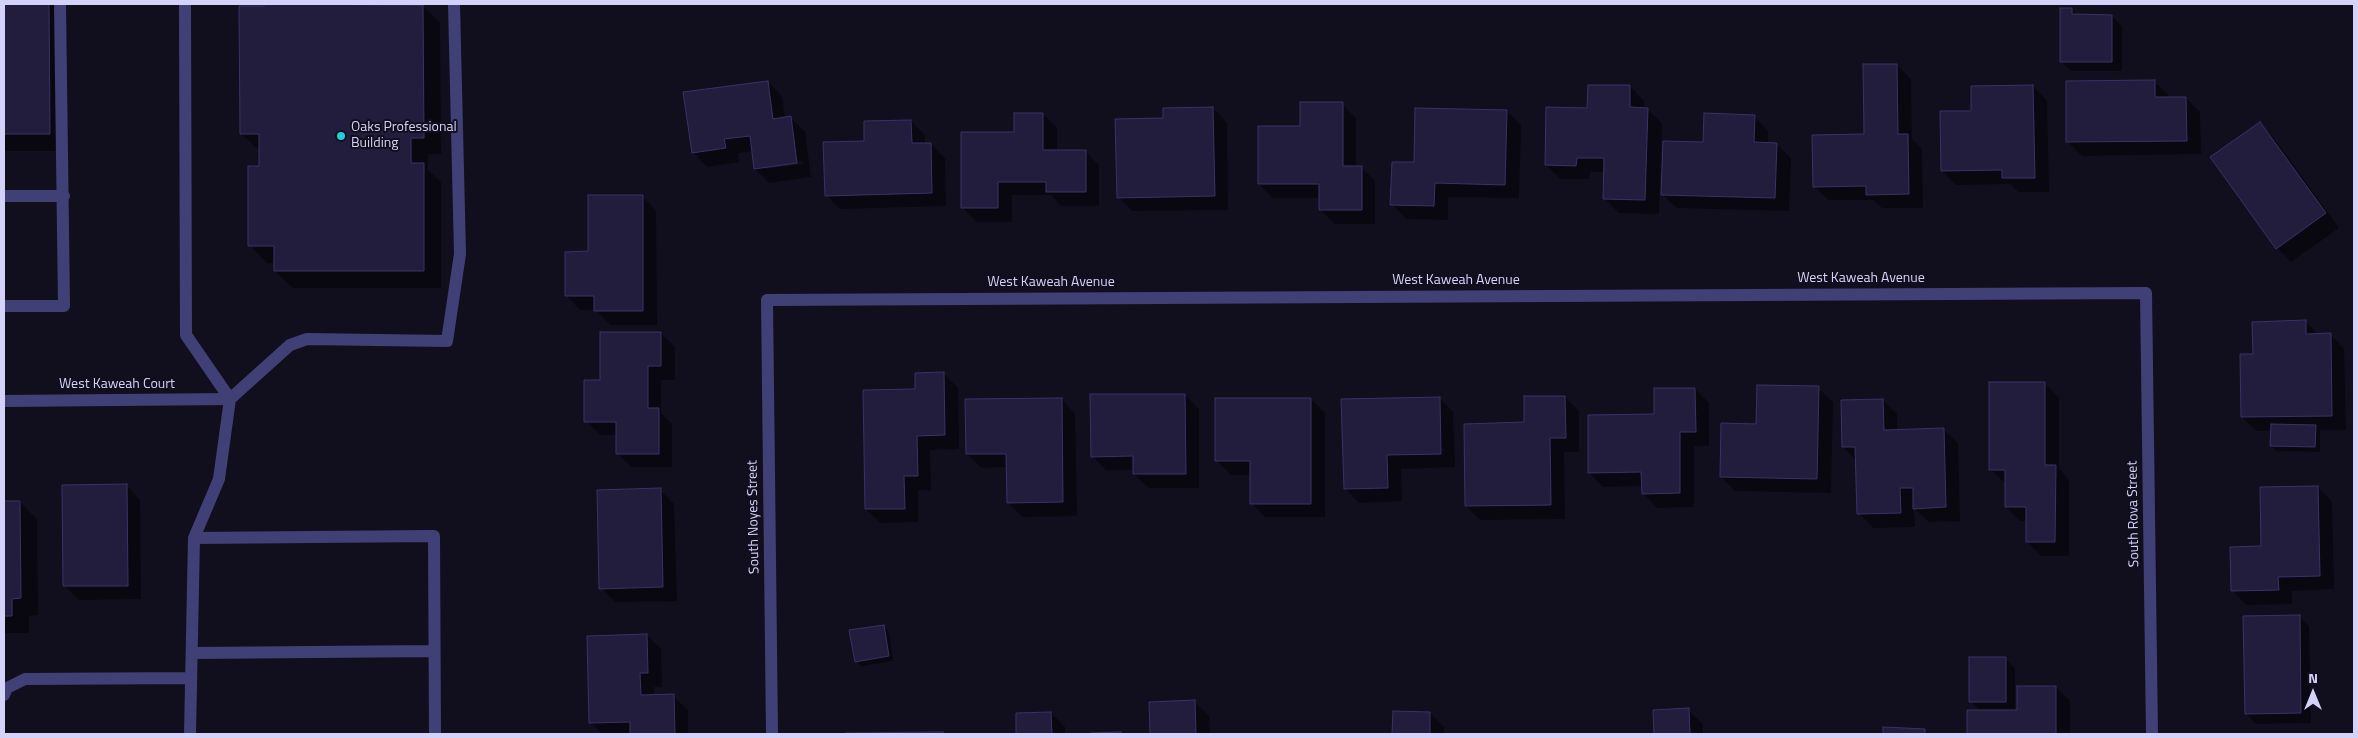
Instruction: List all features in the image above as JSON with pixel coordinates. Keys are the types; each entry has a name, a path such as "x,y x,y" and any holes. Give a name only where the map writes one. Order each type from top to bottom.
{"street":[{"path":"4,306 64,306 60,4"},
{"path":"185,4 186,335 230,399"},
{"path":"190,734 194,538 219,479 230,399 290,345 307,339 447,340 460,254 454,4"},
{"path":"4,196 64,196"},
{"name":"West Kaweah Avenue","path":"767,300 2146,293"},
{"name":"South Rova Street","path":"2146,293 2152,734"},
{"name":"South Noyes Street","path":"767,300 772,734"},
{"name":"West Kaweah Court","path":"4,401 230,399"},
{"path":"194,538 434,536 434,734"},
{"path":"193,653 434,652"},
{"path":"4,695 7,688 25,679 190,678"}],"building":[{"path":"4,4 49,4 50,134 4,134"},
{"name":"Oaks Professional Building","path":"264,4 423,5 424,138 411,138 411,163 424,163 424,271 274,271 274,246 248,246 248,166 259,166 259,134 240,134 239,6 264,6"},
{"path":"2060,8 2072,8 2072,14 2112,15 2112,62 2060,62"},
{"path":"1863,64 1897,64 1898,134 1908,134 1909,194 1866,195 1866,186 1813,187 1812,135 1864,134"},
{"path":"2155,80 2155,97 2186,97 2187,141 2066,142 2066,81"},
{"path":"768,81 773,119 791,116 797,163 754,169 750,136 724,139 726,148 692,153 683,92"},
{"path":"1588,85 1630,85 1630,107 1648,108 1645,200 1603,199 1604,158 1577,158 1576,166 1545,165 1546,107 1587,108"},
{"path":"2033,85 2035,178 2002,178 2002,170 1941,171 1940,111 1971,111 1971,86"},
{"path":"1300,102 1343,102 1343,166 1362,166 1362,210 1319,210 1319,184 1258,184 1258,126 1300,126"},
{"path":"1213,107 1215,196 1117,198 1115,119 1163,118 1163,108"},
{"path":"1415,108 1507,110 1505,185 1435,183 1434,206 1390,205 1392,162 1414,162"},
{"path":"1014,113 1043,113 1043,150 1086,150 1086,192 1046,192 1046,182 998,182 998,208 961,208 961,132 1014,132"},
{"path":"1704,113 1755,115 1754,142 1777,143 1775,198 1661,195 1663,141 1703,142"},
{"path":"911,120 912,143 931,143 932,193 825,196 823,142 864,141 864,121"},
{"path":"2260,122 2326,213 2276,249 2210,157"},
{"path":"588,195 643,195 643,311 594,311 594,296 565,296 565,252 588,251"},
{"path":"2306,320 2306,334 2331,333 2332,416 2241,417 2240,354 2253,354 2252,322"},
{"path":"600,332 661,332 661,366 648,366 648,408 659,408 659,454 616,454 616,422 584,422 584,380 600,380"},
{"path":"944,372 945,435 917,436 918,476 904,476 905,509 865,509 863,390 915,389 915,373"},
{"path":"1989,382 2045,382 2045,465 2056,465 2055,542 2026,542 2026,507 2005,507 2005,470 1989,470"},
{"path":"1757,385 1819,386 1817,479 1720,477 1721,423 1756,424"},
{"path":"1654,388 1695,388 1696,432 1680,432 1680,493 1642,494 1641,472 1588,473 1588,415 1654,414"},
{"path":"1090,394 1185,394 1186,474 1133,474 1133,456 1091,457"},
{"path":"1524,396 1565,396 1566,438 1550,438 1551,505 1465,506 1464,424 1524,422"},
{"path":"1440,397 1441,454 1387,455 1388,488 1344,489 1341,399"},
{"path":"1062,398 1063,502 1007,503 1006,454 966,454 965,399"},
{"path":"1215,398 1311,398 1311,504 1250,504 1250,461 1215,461"},
{"path":"1883,399 1884,430 1944,428 1946,507 1913,509 1913,488 1900,488 1901,513 1857,514 1855,447 1842,447 1841,400"},
{"path":"2271,424 2316,425 2315,447 2270,446"},
{"path":"127,484 128,586 63,586 62,485"},
{"path":"2318,486 2320,576 2278,577 2279,590 2231,591 2230,547 2261,546 2260,487"},
{"path":"661,488 663,587 599,589 597,490"},
{"path":"4,501 20,501 21,598 12,599 12,616 4,616"},
{"path":"2300,615 2301,713 2245,714 2243,616"},
{"path":"884,625 889,656 855,662 849,630"},
{"path":"647,634 648,673 640,673 641,695 674,694 675,734 630,734 630,722 589,723 587,636"},
{"path":"1969,657 2006,657 2006,702 1969,702"},
{"path":"2017,686 2056,686 2056,734 1967,734 1967,710 2017,710"},
{"path":"1195,700 1196,734 1150,734 1149,702"},
{"path":"1689,708 1690,734 1654,734 1653,710"},
{"path":"1393,711 1430,712 1430,734 1392,734"},
{"path":"1051,712 1052,734 1016,734 1016,713"},
{"path":"1883,727 1925,729 1925,734 1883,734"},
{"path":"943,732 943,734 846,734 846,733"},
{"path":"1121,732 1121,734 1090,734 1090,733"}],"place":[{"name":"Oaks Professional Building","path":"341,136"}]}
